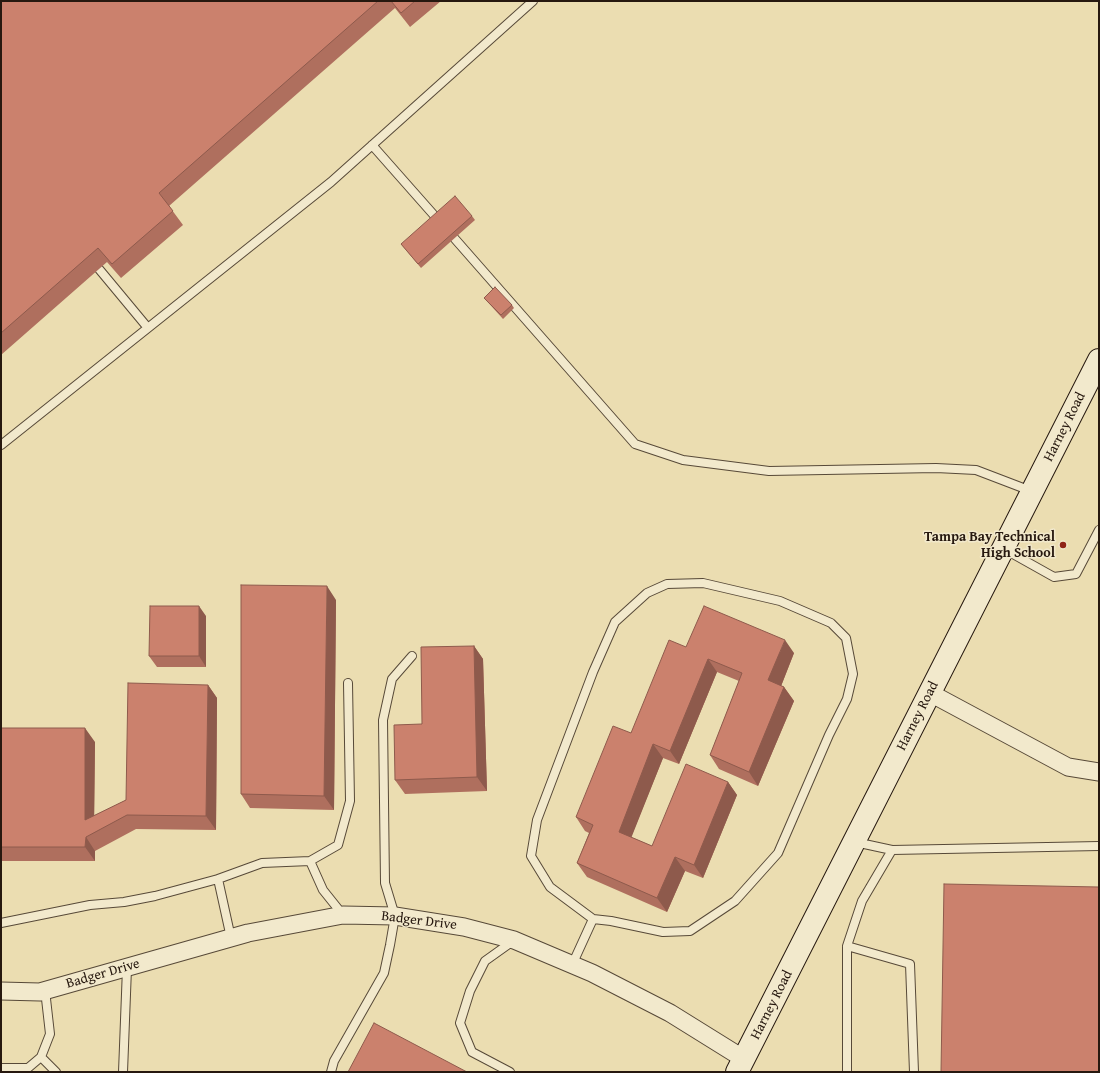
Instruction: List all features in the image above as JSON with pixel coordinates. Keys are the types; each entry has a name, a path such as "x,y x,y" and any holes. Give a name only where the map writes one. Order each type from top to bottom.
{"street":[{"name":"Harney Road","path":"741,1065 1032,491 1097,368"},
{"path":"930,693 1068,767 1099,772"},
{"name":"Badger Drive","path":"1,991 40,992 248,933 344,915 395,916 464,927 514,940 592,974 670,1013 741,1065"}],"lane":[{"path":"1,445 331,182 533,1"},
{"path":"372,145 635,444 683,460 769,471 936,468 976,470 1032,491"},
{"path":"99,269 148,328"},
{"path":"1003,549 1054,577 1076,574 1099,530"},
{"path":"668,584 703,584 780,601 831,623 846,638 853,674 847,699 829,735 778,853 735,901 690,931 663,932 593,918 550,887 531,856 536,820 593,672 615,622 647,593 668,584"},
{"path":"331,1072 334,1061 384,973 395,916 385,883 383,720 392,679 412,656"},
{"path":"1,922 90,905 124,902 155,896 218,879 262,862 310,861 338,845 350,801 348,683"},
{"path":"854,842 892,850 1099,846"},
{"path":"847,1072 847,946 862,901 892,850"},
{"path":"310,861 323,890 344,915"},
{"path":"218,879 231,938"},
{"path":"572,965 593,918"},
{"path":"510,1072 472,1052 460,1023 470,991 485,961 514,940"},
{"path":"847,946 910,964 914,1072"},
{"path":"123,1072 127,968"},
{"path":"1,1068 28,1068 41,1057 50,1034 46,990"},
{"path":"41,1057 56,1072"}],"building":[{"path":"1,1 378,1 159,193 173,211 112,264 98,248 1,333"},
{"path":"391,1 415,1 401,13"},
{"path":"455,196 472,216 418,264 401,244"},
{"path":"495,287 512,305 501,315 484,298"},
{"path":"241,585 327,586 324,796 241,794"},
{"path":"150,606 199,606 199,656 149,656"},
{"path":"704,606 785,640 768,680 784,687 749,772 710,755 742,673 708,659 670,751 653,744 619,832 652,846 686,764 728,782 694,865 675,857 657,898 577,863 593,825 576,817 613,726 631,733 669,640 686,647"},
{"path":"474,646 477,777 395,780 394,725 422,724 421,647"},
{"path":"128,683 208,685 206,816 127,815 86,837 85,847 1,847 1,728 85,728 85,820 126,800"},
{"path":"944,884 1099,887 1099,1072 941,1072"},
{"path":"374,1023 467,1072 348,1072"}],"place":[{"name":"Tampa Bay Technical High School","path":"1063,545"}]}
